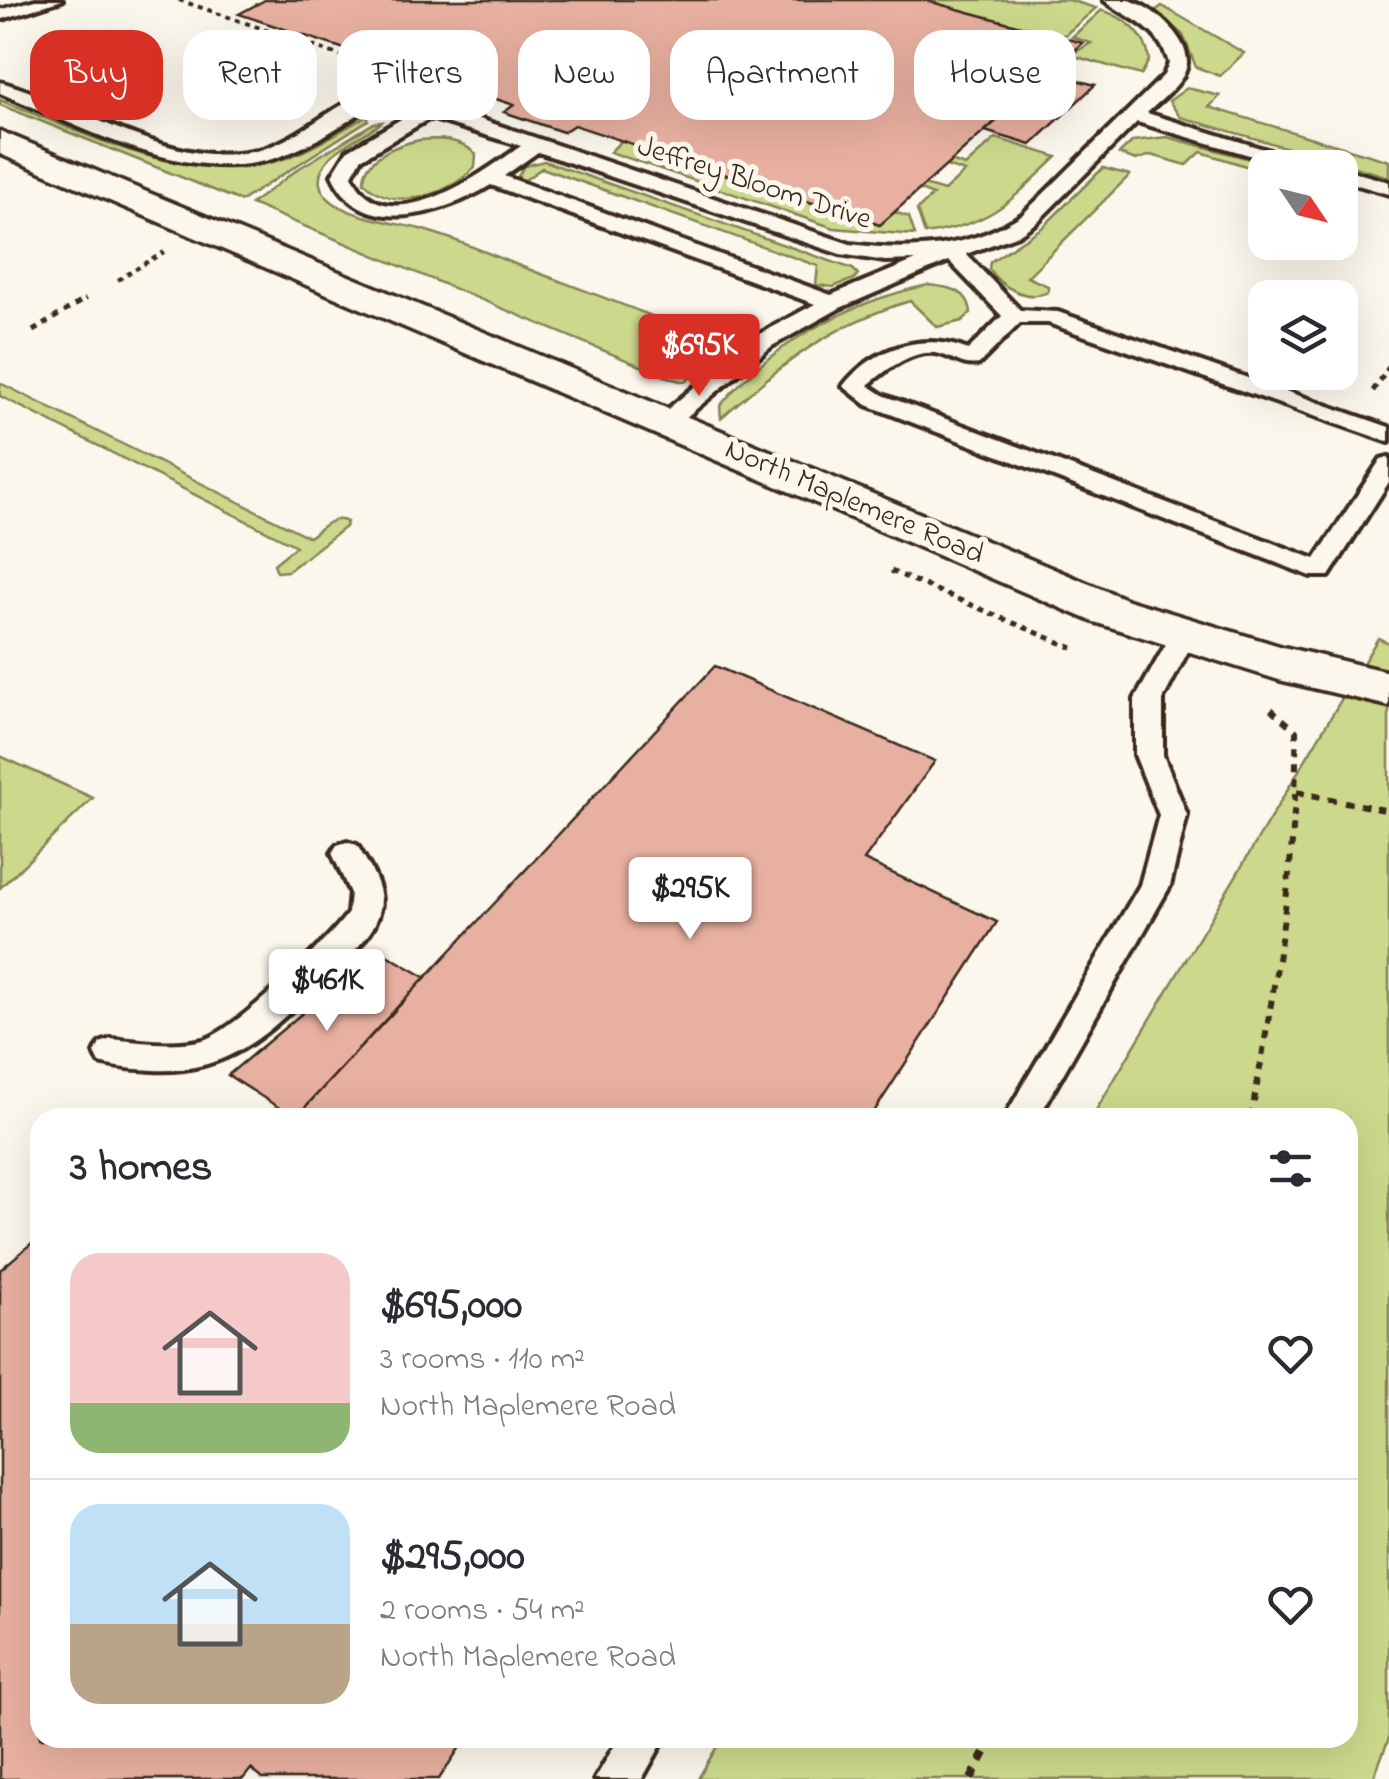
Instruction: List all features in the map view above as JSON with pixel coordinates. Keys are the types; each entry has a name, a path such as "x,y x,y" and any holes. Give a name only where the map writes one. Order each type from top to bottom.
{"street":[{"name":"North Maplemere Road","path":"0,141 1045,584 1183,636 1389,689"}],"lane":[{"path":"0,15 54,0"},
{"name":"Jeffrey Bloom Drive","path":"460,120 848,250 885,256 952,252 986,243 1030,218 1172,77 1178,63 1176,50 1156,23 1112,0"},
{"name":"Jeffrey Bloom Drive","path":"0,87 170,151 221,160 246,160 286,147 337,118"},
{"path":"1134,115 1254,150"},
{"path":"412,120 354,155 342,174 346,188 374,206 414,212 434,209 537,144"},
{"path":"488,177 832,303"},
{"path":"1358,179 1389,188"},
{"path":"665,423 764,341 832,303 952,252 1014,316 1050,317 1389,435"},
{"path":"1014,316 972,359 934,346 901,355 867,372 854,386 875,400 1320,570 1389,464"},
{"path":"1026,1108 1156,886 1173,814 1149,755 1149,699 1183,636"},
{"path":"111,1054 182,1056 225,1046 347,939 363,917 366,891 347,854"},
{"path":"617,1779 637,1748"}],"path":[{"path":"179,0 337,55"},
{"path":"196,6 206,0"},
{"path":"118,280 159,256"},
{"path":"33,331 86,299"},
{"path":"877,564 1080,650"},
{"path":"1253,1108 1279,965 1297,792 1296,731 1272,709 1254,703"},
{"path":"1297,792 1389,811"},
{"path":"971,1779 988,1748"}],"green space":[{"path":"924,0 1069,0 1096,8 1071,30 1034,30"},
{"path":"1162,6 1244,53 1220,76 1196,67 1183,35 1155,11"},
{"path":"1102,10 1126,22 1139,35 1149,60 1141,75 1076,57 1076,52 1091,43 1076,38 1076,33"},
{"path":"1187,88 1220,96 1209,107 1352,150 1295,150 1180,117 1169,101"},
{"path":"0,100 30,112 30,117 0,105"},
{"path":"38,120 49,120 162,160 230,167 278,161 359,120 368,120 241,201"},
{"path":"382,122 325,163 320,184 335,204 363,216 470,246 719,342 722,352 685,382 672,379 251,204 298,169 374,123"},
{"path":"1167,137 1248,159 1248,167 1201,152 1187,165 1151,155 1136,160 1119,154 1133,141"},
{"path":"996,138 1057,157 998,209 968,224 925,234 917,210 933,195 920,190 924,185 944,191 965,172 946,166 951,161 965,166"},
{"path":"420,140 464,145 476,154 475,167 451,186 421,197 390,197 364,182 376,159 393,148"},
{"path":"622,140 879,225 894,212 909,217 915,235 834,228 610,152"},
{"path":"1358,152 1389,161 1389,177 1358,168"},
{"path":"544,161 853,269 858,274 833,287 816,285 818,266 542,168 525,180 517,178 524,166"},
{"path":"1103,168 1130,175 1027,277 1048,286 1048,292 1023,294 1000,282 989,269 990,262 1043,227"},
{"path":"928,285 962,294 971,313 962,321 937,327 910,301 881,311 809,348 721,418 720,406 740,383 814,328 870,302"},
{"path":"0,383 309,537 332,521 347,522 345,527 288,571 277,572 274,564 296,546 0,396"},
{"path":"1378,638 1389,643 1389,1738 1373,1779 698,1779 716,1748 1358,1748 1358,1108 1097,1108"},
{"path":"0,756 93,798 0,888"}],"building":[{"path":"265,0 924,0 1035,30 914,30 914,120 997,120 880,225 574,125 563,132 528,120 650,120 650,30 518,30 518,117 504,112 514,105 498,100 498,30 337,30 337,46 317,40 317,30 287,30 239,14"},
{"path":"1076,80 1095,85 1076,103"},
{"path":"997,120 1058,120 1031,145 985,131"},
{"path":"715,666 935,761 864,860 997,922 876,1108 304,1108"},
{"path":"378,950 425,977 304,1108 279,1108 228,1075"},
{"path":"30,1245 30,1748 459,1748 439,1779 263,1779 251,1769 243,1779 0,1779 0,1270"}]}
